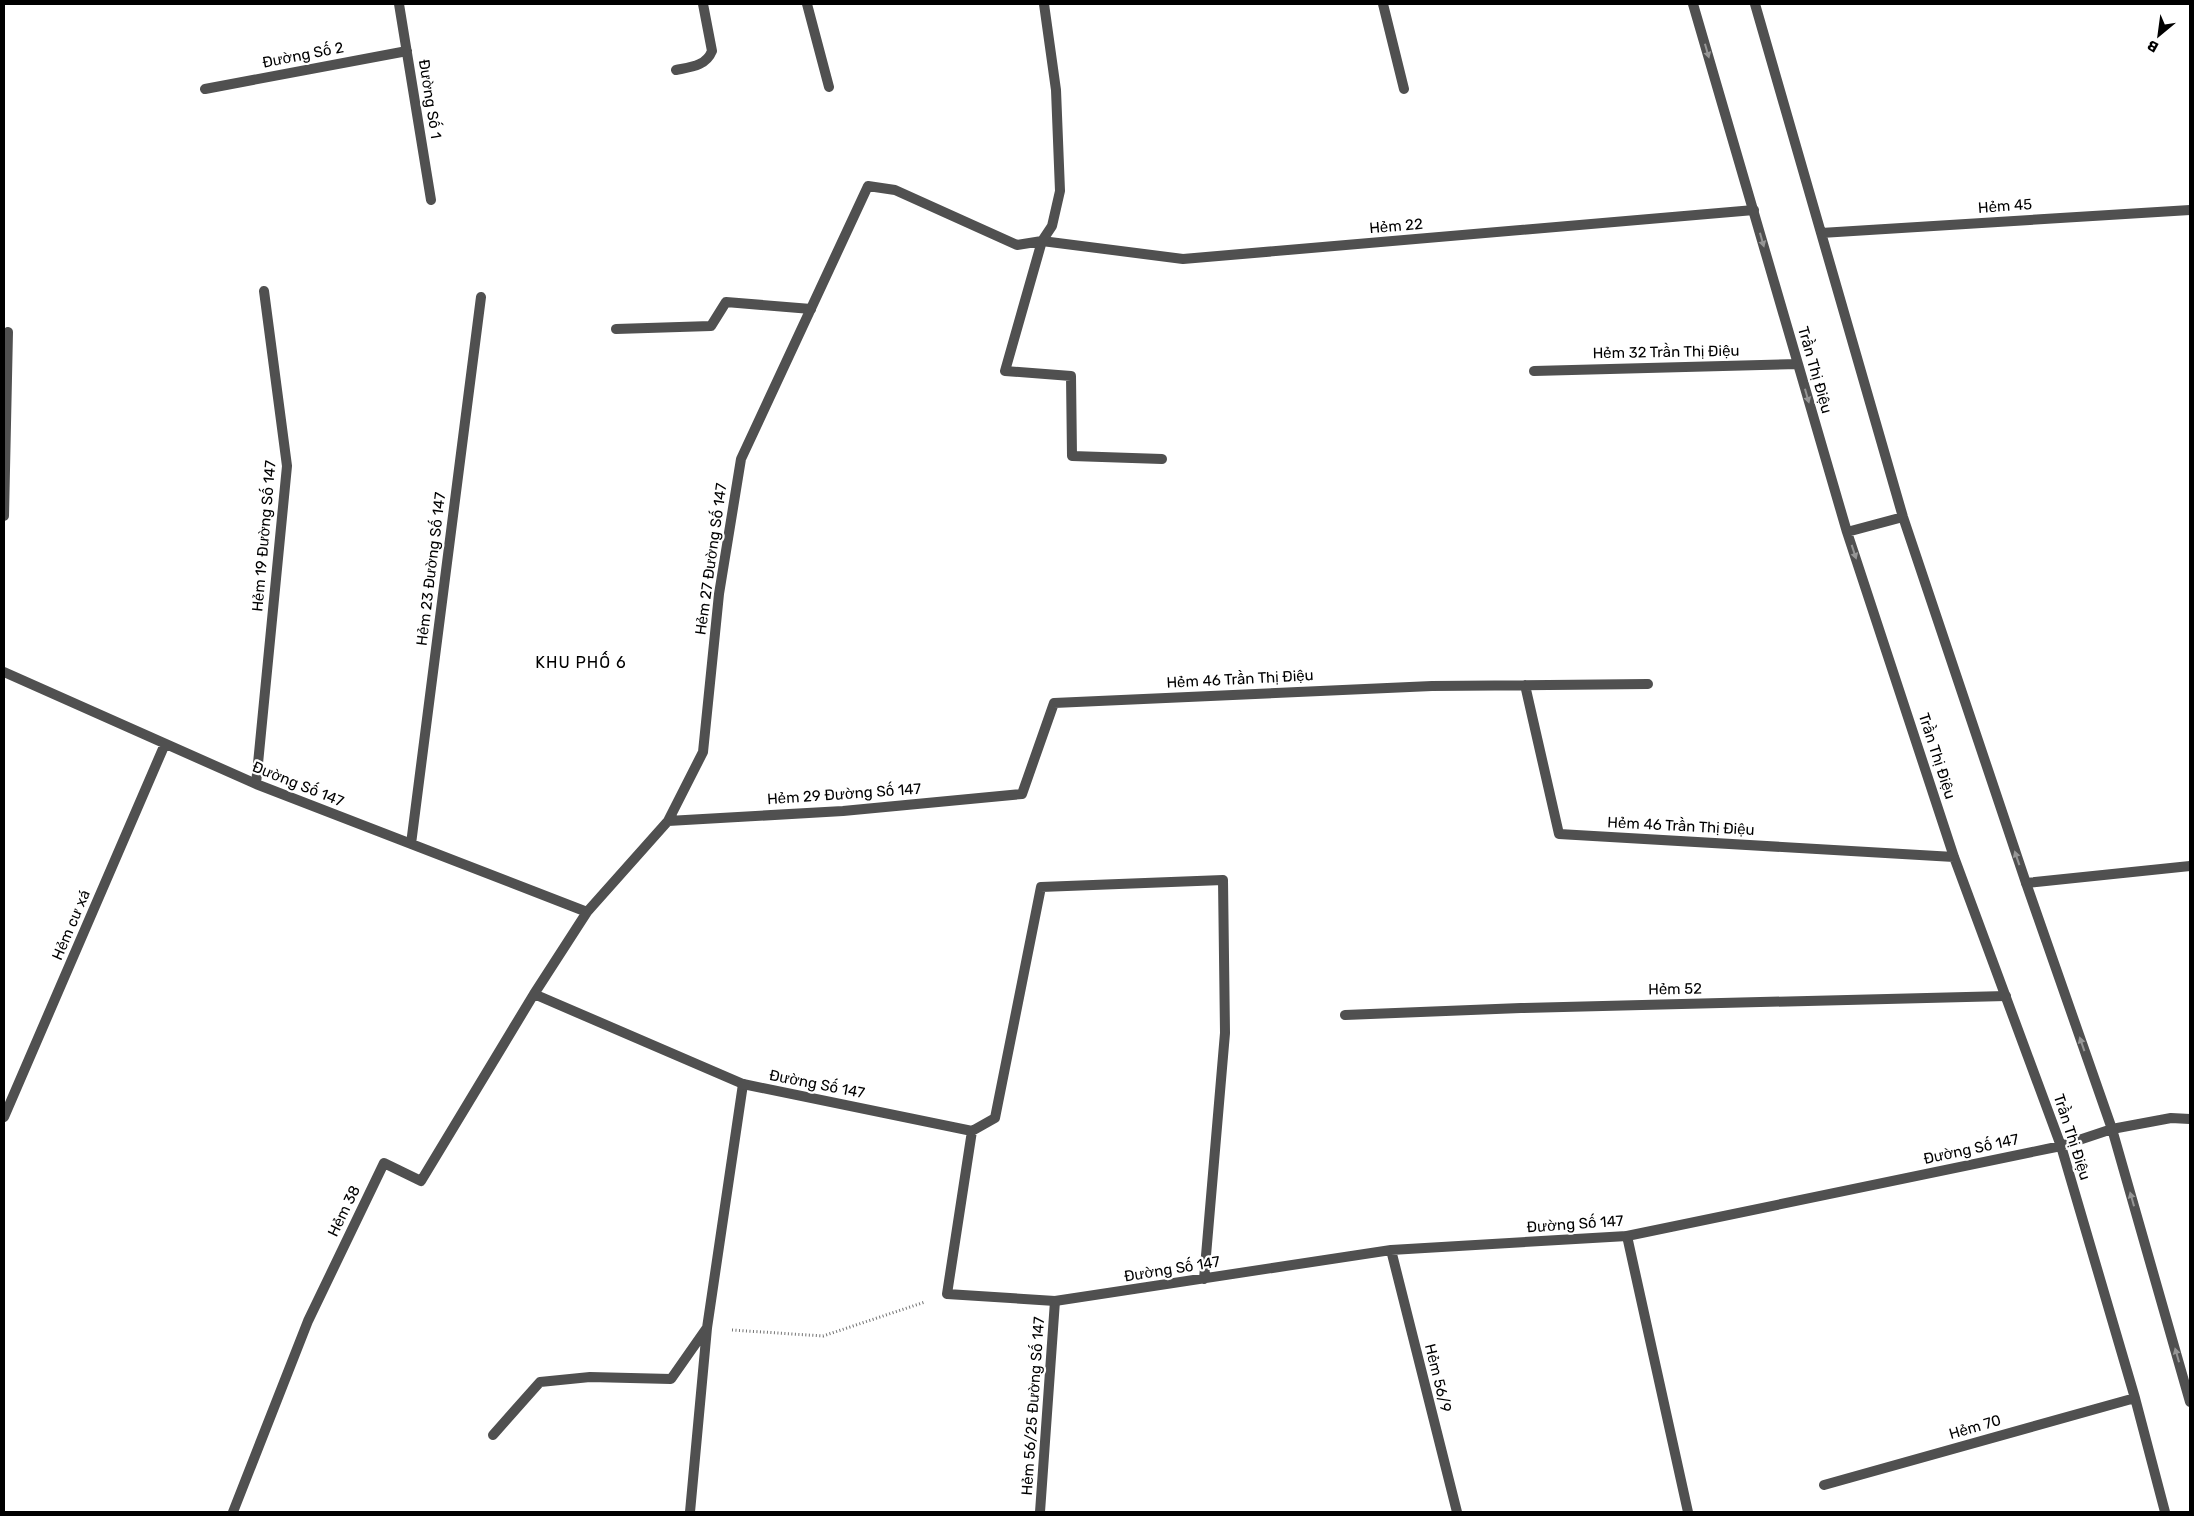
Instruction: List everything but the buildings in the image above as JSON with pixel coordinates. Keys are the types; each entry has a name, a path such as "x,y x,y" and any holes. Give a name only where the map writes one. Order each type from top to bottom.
{"street":[{"name":"Đường Số 1","path":"399,4 431,200"},
{"path":"676,70 706,62 712,50 703,4"},
{"path":"807,4 829,87"},
{"path":"1044,4 1056,90 1060,191 1052,226 1042,241 1005,371 1071,376 1072,456 1162,458"},
{"path":"1383,4 1404,89"},
{"name":"Trần Thị Điệu","path":"1693,4 1847,532 1954,857 2060,1146 2135,1398 2165,1512"},
{"path":"1755,4 1903,517 2026,883 2112,1129 2190,1402"},
{"name":"Đường Số 2","path":"205,89 407,51"},
{"name":"Hẻm 27 Đường Số 147","path":"668,821 703,752 719,594 741,459 868,186 895,190 1017,246 1042,241"},
{"name":"Hẻm 22","path":"1042,241 1183,259 1754,210"},
{"name":"Hẻm 45","path":"1821,233 2190,210"},
{"name":"Hẻm 19 Đường Số 147","path":"256,784 287,466 264,291"},
{"name":"Hẻm 23 Đường Số 147","path":"411,844 480,297"},
{"path":"616,329 711,326 726,302 810,309"},
{"path":"4,516 8,332"},
{"name":"Hẻm 32 Trần Thị Điệu","path":"1534,371 1798,364"},
{"path":"1847,532 1903,517"},
{"name":"Đường Số 147","path":"4,672 256,784 587,912"},
{"name":"Hẻm 46 Trần Thị Điệu","path":"1022,794 1054,702 1432,686 1648,684"},
{"name":"Hẻm 46 Trần Thị Điệu","path":"1525,685 1559,834 1954,857"},
{"name":"Hẻm cư xá","path":"4,1118 165,744"},
{"name":"Hẻm 29 Đường Số 147","path":"668,821 843,811 1022,794"},
{"path":"534,994 587,912 668,821"},
{"path":"2026,883 2190,866"},
{"path":"947,1294 972,1131 995,1118 1041,887 1223,880 1225,1034 1204,1279"},
{"name":"Đường Số 147","path":"534,994 743,1084 972,1131"},
{"name":"Hẻm 38","path":"233,1512 308,1321 384,1163 420,1181 534,994"},
{"name":"Hẻm 52","path":"1345,1015 1521,1008 2006,996"},
{"path":"690,1512 707,1328 743,1084"},
{"name":"Đường Số 147","path":"947,1294 1055,1301 1391,1250 1627,1236 2060,1146 2112,1129 2171,1118 2190,1119"},
{"path":"1627,1236 1688,1512"},
{"name":"Hẻm 56/9","path":"1391,1250 1457,1512"},
{"name":"Hẻm 56/25 Đường Số 147","path":"1040,1512 1055,1301"},
{"path":"494,1435 540,1382 590,1377 671,1379 707,1328"},
{"name":"Hẻm 70","path":"1824,1485 2135,1398"}],"path":[{"path":"707,1328 823,1336 947,1294"}],"district":[{"name":"KHU PHỐ 6","path":"581,662"}]}
